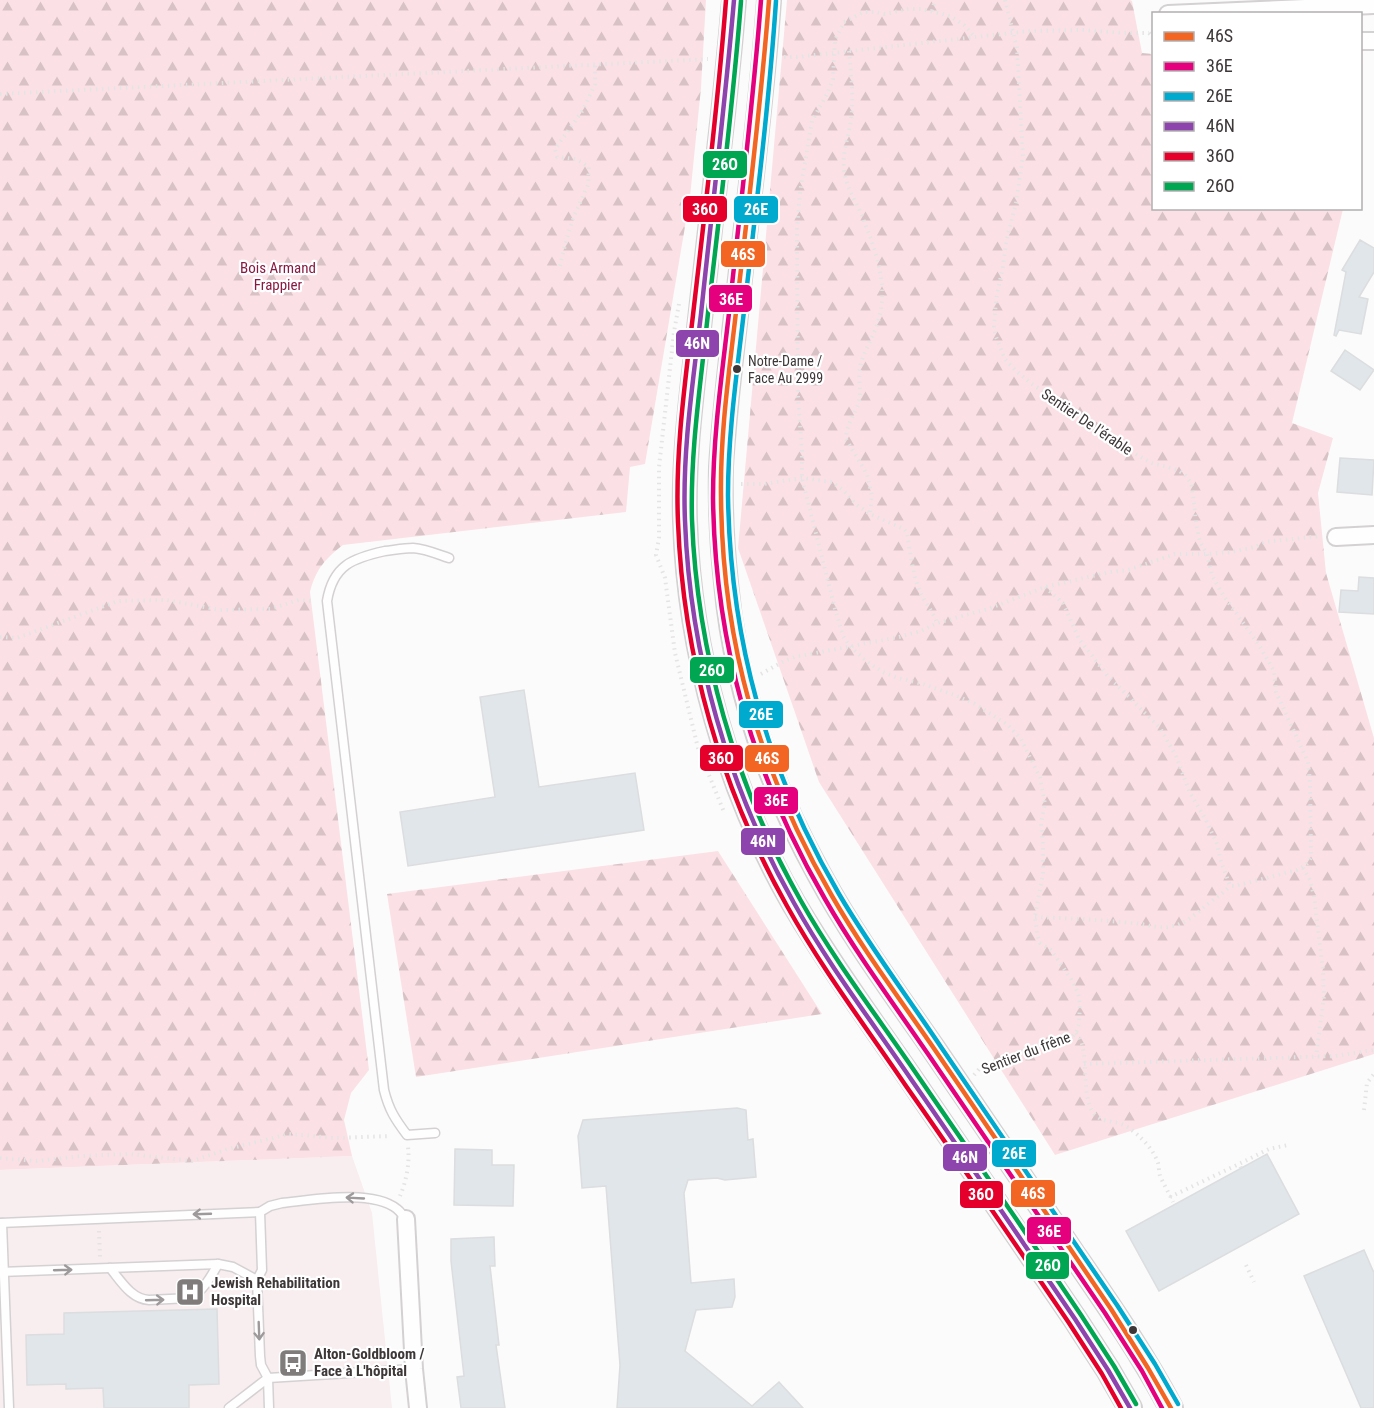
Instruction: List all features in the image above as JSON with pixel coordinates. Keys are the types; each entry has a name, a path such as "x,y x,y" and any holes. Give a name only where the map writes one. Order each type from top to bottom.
{"street":[{"path":"734,0 693,380 686,467 687,557 697,631 710,698 738,786 760,836 795,904 842,979 1075,1319 1130,1408"},
{"path":"769,0 764,67 721,467 726,588 739,666 750,708 784,803 836,903 886,980 1111,1308 1171,1408"},
{"path":"1260,12 1351,10 1374,5"},
{"path":"1329,536 1374,535"},
{"path":"401,1214 418,1408"}],"lane":[{"path":"435,1133 407,1135 394,1119 384,1090 327,601 334,578 342,568 364,555 412,548 449,558"},
{"path":"9,1408 1,1223 260,1212 282,1203 353,1197 375,1200 401,1214"},
{"path":"260,1212 262,1270 257,1280 261,1365 268,1378 269,1408"},
{"path":"2,1272 218,1264 233,1267 257,1280"},
{"path":"105,1268 136,1297 149,1300 195,1296 209,1280 218,1264"},
{"path":"229,1408 268,1378 414,1369"}],"path":[{"path":"932,11 935,0"},
{"name":"Sentier De l'érable","path":"1005,0 1017,48 1023,156 996,300 994,327 996,337 1005,359 1032,384 1085,418 1108,440 1152,463 1178,470 1191,483 1200,542 1207,554 1212,575 1274,670 1276,692 1308,762 1311,857 1303,868"},
{"path":"849,645 843,636 835,609 802,478 798,396 797,229 800,192 812,121 828,92 832,79 835,40 844,22 853,16 864,12 885,14 909,9 932,11 950,16 975,37"},
{"path":"1149,33 1152,29"},
{"path":"779,56 797,57 1051,30 1149,33 1152,36"},
{"path":"849,51 853,87 844,170 847,184 874,249 882,283 879,319 859,370 861,393 848,424 846,439 867,474 872,496 870,514"},
{"path":"0,94 712,58"},
{"path":"560,266 574,216 588,185 589,167 576,159 557,157 555,149 583,110 595,84 595,64"},
{"path":"659,467 659,538 656,555 665,578 672,640 678,666"},
{"path":"734,484 764,484 802,478 832,483 870,514 904,529 907,533 920,592 937,623"},
{"path":"754,675 795,657 899,637 921,631 937,623 988,609 1045,587 1128,570 1175,554 1231,552 1255,547 1264,542 1329,536"},
{"path":"1045,587 1063,603 1078,639 1107,675 1160,728 1176,756 1190,793 1217,844 1230,886"},
{"path":"0,637 17,638 118,601 167,600 220,610 270,609 299,600 327,601"},
{"name":"Sentier du frêne","path":"849,645 866,661 883,672 957,696 975,704 1008,725 1021,739 1040,778 1045,804 1041,824 1043,873 1035,917 1037,934 1040,943 1051,950 1071,979 1078,993 1081,1012 1076,1033 1071,1038 1033,1047 986,1065 970,1079"},
{"path":"1035,917 1136,923 1160,928 1177,926 1197,914 1230,886 1303,868 1310,880 1314,896 1323,971 1324,996 1316,1057"},
{"path":"1076,1033 1082,1041 1086,1093 1091,1108 1098,1118 1122,1125 1144,1141 1157,1161 1160,1175 1171,1199 1240,1166 1269,1149 1288,1145"},
{"path":"1084,1064 1316,1057 1374,1050"},
{"path":"1364,1110 1367,1083 1374,1074"},
{"path":"0,1158 37,1161 129,1154 192,1161 228,1149 289,1134 334,1138 407,1135 409,1155 402,1191 401,1214"},
{"path":"99,1219 105,1268"},
{"path":"1246,1265 1254,1282"}],"shaded area":[{"name":"Jewish Rehabilitation Hospital","path":"352,1156 372,1213 392,1408 0,1408 0,1170"}],"green space":[{"name":"Bois Armand Frappier","path":"0,0 706,0 701,88 690,197 645,464 630,467 626,512 343,545 322,565 312,584 310,592 369,1070 351,1093 344,1120 352,1156 0,1170"},
{"path":"787,0 1132,1 1142,53 1152,54 1152,210 1343,210 1292,423 1333,438 1318,493 1326,573 1374,738 1374,1054 1055,1155 819,782 738,548"},
{"path":"718,851 822,1014 416,1077 387,894"}],"building":[{"path":"1360,240 1374,248 1374,272 1359,297 1368,299 1361,334 1339,330 1336,336 1334,335 1346,272 1342,270"},
{"path":"1345,350 1374,370 1360,390 1331,371"},
{"path":"1340,458 1374,460 1372,495 1337,492"},
{"path":"1359,577 1374,578 1374,614 1339,612 1341,590 1358,591"},
{"path":"524,690 539,787 635,773 644,830 408,866 400,812 495,797 480,697"},
{"path":"737,1108 746,1110 748,1140 753,1139 756,1177 688,1180 684,1193 691,1283 734,1279 735,1297 732,1307 696,1310 685,1351 752,1406 779,1382 803,1408 617,1408 620,1365 606,1186 582,1188 578,1136 583,1120"},
{"path":"455,1149 492,1150 492,1165 514,1165 513,1206 454,1205"},
{"path":"1267,1154 1299,1214 1159,1291 1126,1231"},
{"path":"494,1237 495,1266 490,1266 499,1345 496,1345 505,1408 461,1408 457,1377 464,1376 451,1261 451,1239"},
{"path":"1364,1250 1374,1273 1374,1408 1361,1408 1304,1276"},
{"path":"217,1309 219,1384 189,1385 189,1408 104,1408 103,1388 66,1389 66,1384 27,1385 26,1335 64,1334 64,1313"}],"transit line":[{"name":"36O","path":"726,0 711,158 684,392 677,496 681,572 688,622 697,672 710,721 743,816 787,906 845,998 1069,1323 1121,1408"},
{"name":"46N","path":"734,0 689,417 684,495 688,571 695,621 704,670 717,719 750,813 794,903 852,994 1075,1319 1130,1408"},
{"name":"36E","path":"761,0 718,405 713,475 715,552 721,604 742,706 777,804 799,852 825,899 875,978 1105,1313 1142,1371 1162,1408"},
{"name":"46S","path":"769,0 726,404 721,473 723,550 728,602 737,653 750,704 765,753 784,801 806,849 832,896 869,955 1111,1309 1171,1408"},
{"name":"26O","path":"741,1 697,416 692,494 695,570 702,619 711,668 724,716 757,811 801,901 843,969 1081,1315 1136,1404"},
{"name":"26E","path":"776,1 762,156 733,403 728,472 730,548 736,601 757,702 772,751 791,799 813,847 839,894 876,952 1117,1305 1178,1404"}],"place":[{"name":"Notre-Dame / Face Au 2999","path":"737,369"},
{"name":"Jewish Rehabilitation Hospital","path":"190,1292"},
{"name":"Alton-Goldbloom / Face à L'hôpital","path":"293,1363"}]}
